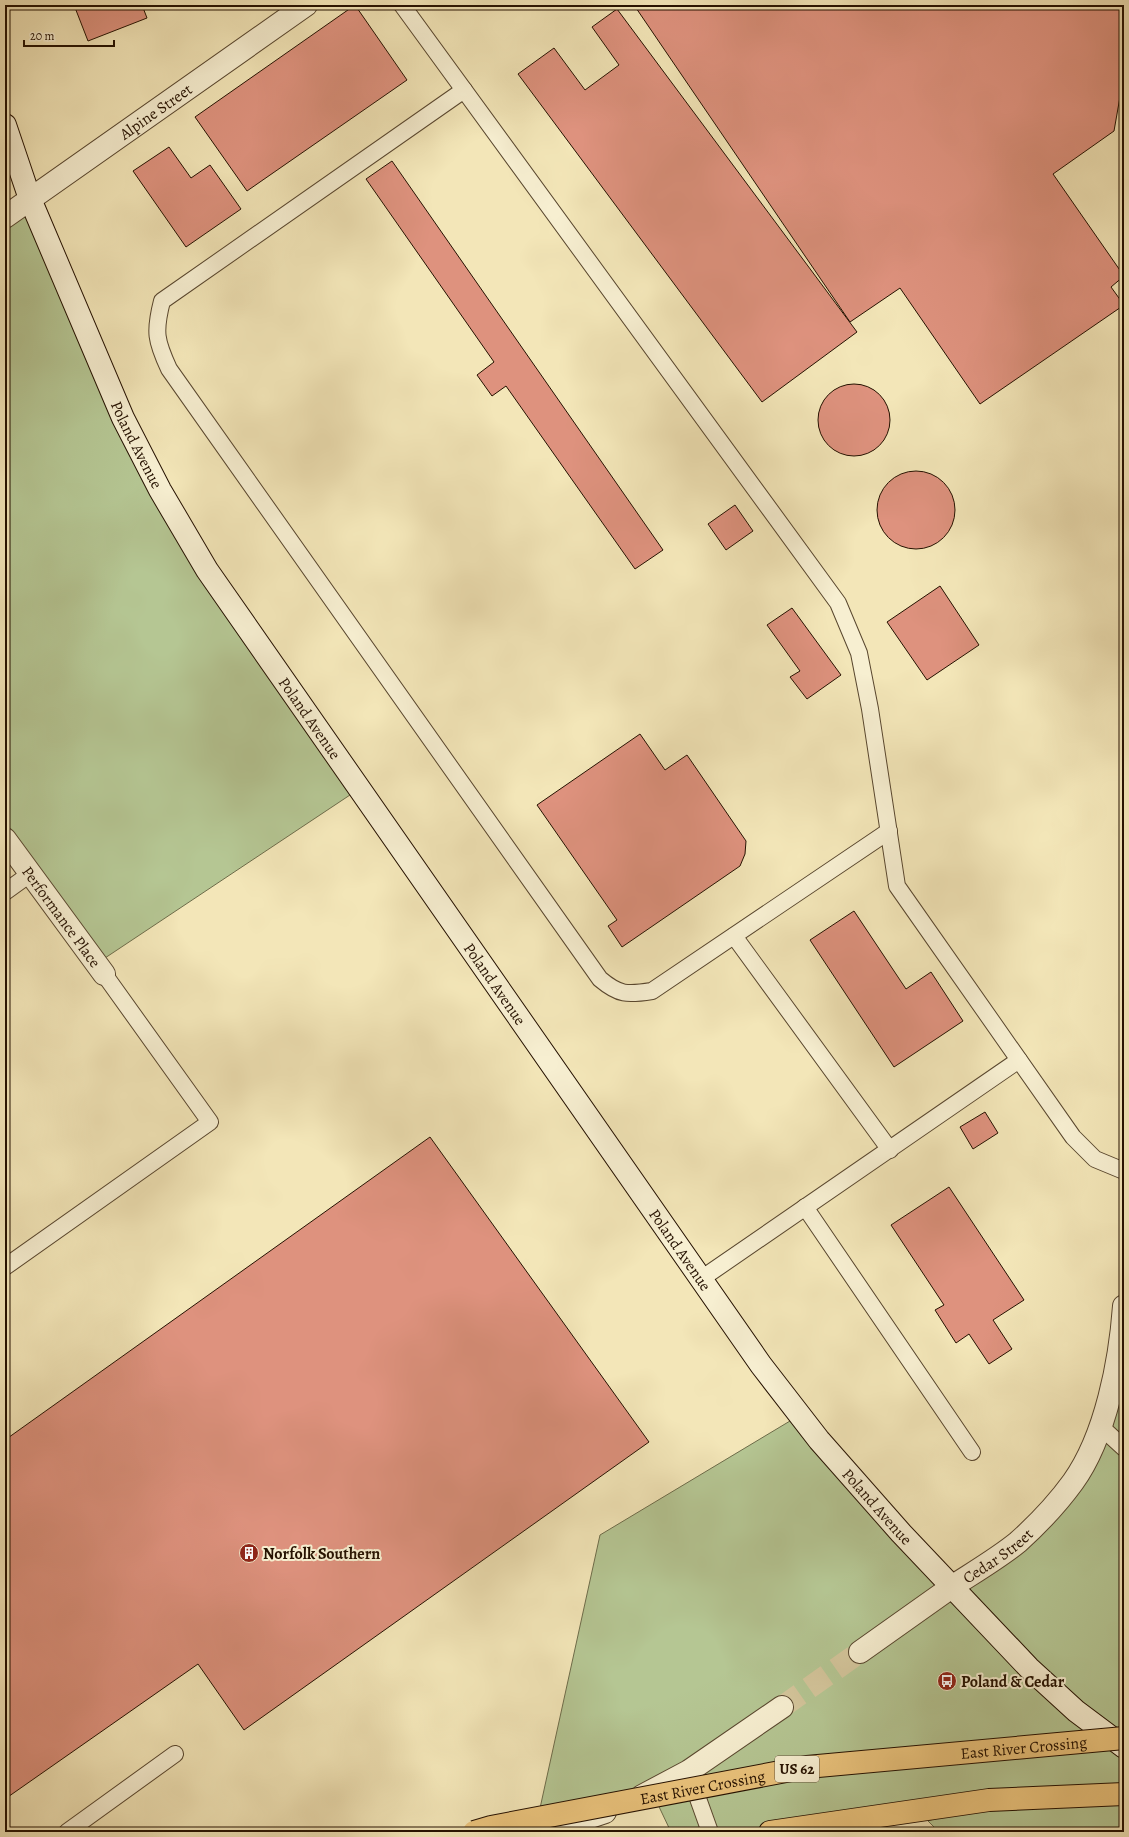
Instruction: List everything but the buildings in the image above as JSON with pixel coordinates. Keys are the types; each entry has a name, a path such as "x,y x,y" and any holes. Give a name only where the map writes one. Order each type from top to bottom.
{"highway":[{"name":"East River Crossing","path":"474,1832 491,1827 807,1767 1124,1738"},
{"path":"770,1832 989,1800 1124,1794"}],"main road":[{"name":"Alpine Street","path":"5,217 306,5"},
{"name":"Poland Avenue","path":"5,125 30,199 123,418 160,490 207,570 761,1366 819,1440 901,1533 953,1586 1029,1668 1076,1711 1124,1747"},
{"name":"Performance Place","path":"5,839 104,974"},
{"name":"Cedar Street","path":"860,1652 1016,1543 1050,1510 1074,1481 1089,1454 1100,1426 1115,1372 1124,1306"},
{"path":"535,1831 572,1824 601,1814 652,1792 689,1772 782,1707"}],"lane":[{"path":"402,5 838,603 859,653 870,709 897,886 1073,1137 1095,1160 1124,1172"},
{"path":"464,90 162,301 157,320 158,344 169,370 600,979 613,990 632,994 652,991 889,831"},
{"path":"5,892 30,874"},
{"path":"734,936 890,1150"},
{"path":"5,1268 210,1122 104,974"},
{"path":"701,1279 1019,1060"},
{"path":"805,1207 972,1452"},
{"path":"1100,1426 1124,1448"},
{"path":"67,1832 175,1754"},
{"path":"689,1772 710,1832"}],"green space":[{"path":"30,199 123,418 359,789 96,964 5,839 5,217"},
{"path":"1124,1306 1124,1832 939,1832 928,1821 986,1801 770,1832 671,1832 652,1792 535,1831 600,1535 800,1415 953,1586 1006,1550 1089,1454"}],"tunnel":[{"path":"782,1707 860,1652"}],"place":[{"name":"Norfolk Southern","path":"249,1553"},
{"name":"Poland & Cedar","path":"947,1681"}]}
